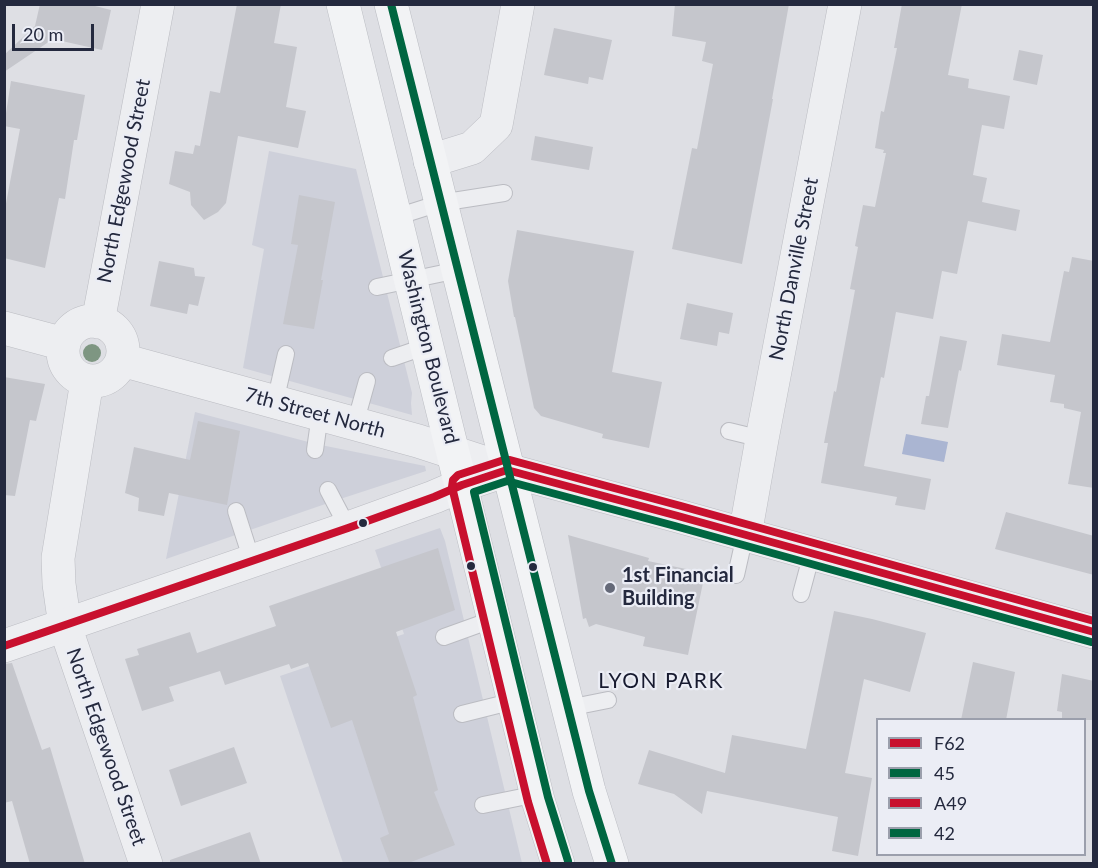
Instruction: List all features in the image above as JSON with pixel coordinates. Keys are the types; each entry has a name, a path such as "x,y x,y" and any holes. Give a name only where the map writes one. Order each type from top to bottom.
{"main road":[{"name":"Washington Boulevard","path":"343,4 537,794 556,863"},
{"path":"391,4 589,791 612,864"}],"street":[{"name":"North Edgewood Street","path":"98,322 158,4"},
{"path":"430,161 472,148 496,124 518,4"},
{"name":"North Danville Street","path":"745,535 845,4"},
{"path":"98,322 116,331 124,350 119,368 112,375 96,382 87,381 70,371 63,353 67,336 73,329 80,324 98,322"},
{"path":"4,328 64,344"},
{"name":"7th Street North","path":"122,360 454,452 507,470 1094,632"},
{"name":"North Edgewood Street","path":"87,381 58,558 64,626 146,864"},
{"path":"4,646 348,528 507,470"}],"lane":[{"path":"396,217 440,203 504,193"},
{"path":"377,287 458,270"},
{"path":"392,358 428,346"},
{"path":"275,402 286,354"},
{"path":"355,424 367,381"},
{"path":"315,450 320,414"},
{"path":"729,431 762,439"},
{"path":"328,490 348,528"},
{"path":"236,511 252,561"},
{"path":"736,575 745,535"},
{"path":"801,594 812,554"},
{"path":"444,636 494,619"},
{"path":"568,708 608,700"},
{"path":"462,714 514,701"},
{"path":"483,805 537,794"}],"shaded area":[{"path":"269,151 356,169 412,393 412,415 243,368 264,249 252,245"},
{"path":"195,412 316,444 425,466 426,471 166,559"},
{"path":"440,528 522,863 343,863 280,676 404,634 375,550"}],"water":[{"path":"906,434 948,442 944,462 902,454"}],"building":[{"path":"40,4 87,4 111,10 102,50 53,39 4,72 4,55 35,26"},
{"path":"237,4 281,4 274,43 297,47 286,107 306,111 298,148 238,136 226,203 218,212 204,220 191,205 190,192 169,184 175,151 193,154 195,145 200,146 210,91 220,93"},
{"path":"675,4 789,4 742,264 672,249 692,148 697,149 713,64 702,61 706,42 672,36"},
{"path":"902,4 962,4 948,75 969,79 968,88 1010,96 1004,129 982,125 973,175 987,178 982,202 1020,210 1016,231 968,221 957,274 942,271 933,319 896,312 864,466 931,479 925,510 895,505 897,497 821,483 828,443 824,443 855,290 850,289 863,205 875,207 886,153 883,153 884,150 875,148 881,111 884,112 897,48 894,48"},
{"path":"554,28 612,40 603,80 589,77 588,84 544,75"},
{"path":"1019,50 1043,55 1037,85 1013,80"},
{"path":"11,81 85,95 77,140 74,140 65,199 59,198 45,268 4,258 4,214 20,129 4,126"},
{"path":"535,136 593,147 589,170 531,160"},
{"path":"299,195 335,202 314,329 283,324 298,245 291,244"},
{"path":"517,230 634,251 612,372 662,382 649,448 602,438 603,434 541,416 534,408 508,281"},
{"path":"1072,257 1094,261 1094,488 1068,484 1081,412 1064,408 1064,404 1050,402 1055,375 997,365 1002,334 1050,342 1064,271 1069,272"},
{"path":"159,261 194,268 195,276 205,277 198,306 189,304 187,314 150,306"},
{"path":"687,303 733,313 729,334 719,332 717,346 680,339"},
{"path":"940,336 967,341 948,428 921,424 926,396 929,396"},
{"path":"4,377 45,384 36,421 30,420 15,496 4,495"},
{"path":"198,421 240,431 227,505 169,493 164,516 138,511 139,498 125,493 134,447 190,460"},
{"path":"1006,512 1094,536 1094,575 995,549"},
{"path":"568,535 649,558 648,561 705,573 688,655 643,646 645,637 596,624 589,627 586,618 583,619"},
{"path":"438,548 455,610 396,632 417,695 413,697 438,790 434,792 455,845 406,864 390,864 380,838 389,834 352,720 331,728 308,663 291,669 289,664 225,685 220,671 169,687 174,701 142,711 125,659 139,655 137,649 190,632 197,653 276,626 269,606"},
{"path":"834,611 926,633 910,692 864,679 845,773 872,778 858,856 832,851 838,817 707,791 702,814 674,794 638,784 649,750 725,773 732,735 806,749"},
{"path":"973,662 1015,672 1006,718 961,718"},
{"path":"12,663 42,750 50,747 85,864 30,864 12,801 4,803 4,664"},
{"path":"1062,674 1094,681 1094,720 1062,718 1062,712 1057,711"},
{"path":"234,747 247,783 181,806 169,770"},
{"path":"250,832 261,864 170,864 170,860"}],"transit line":[{"name":"42","path":"391,4 589,791 612,864"},
{"name":"A49","path":"547,864 528,802 452,487 453,480 458,475 510,460 1094,621"},
{"name":"F62","path":"4,646 348,528 507,470 1094,632"},
{"name":"45","path":"568,861 548,797 474,492 507,481 1091,642"}],"place":[{"name":"1st Financial Building","path":"610,588"}],"district":[{"name":"LYON PARK","path":"661,681"}]}
